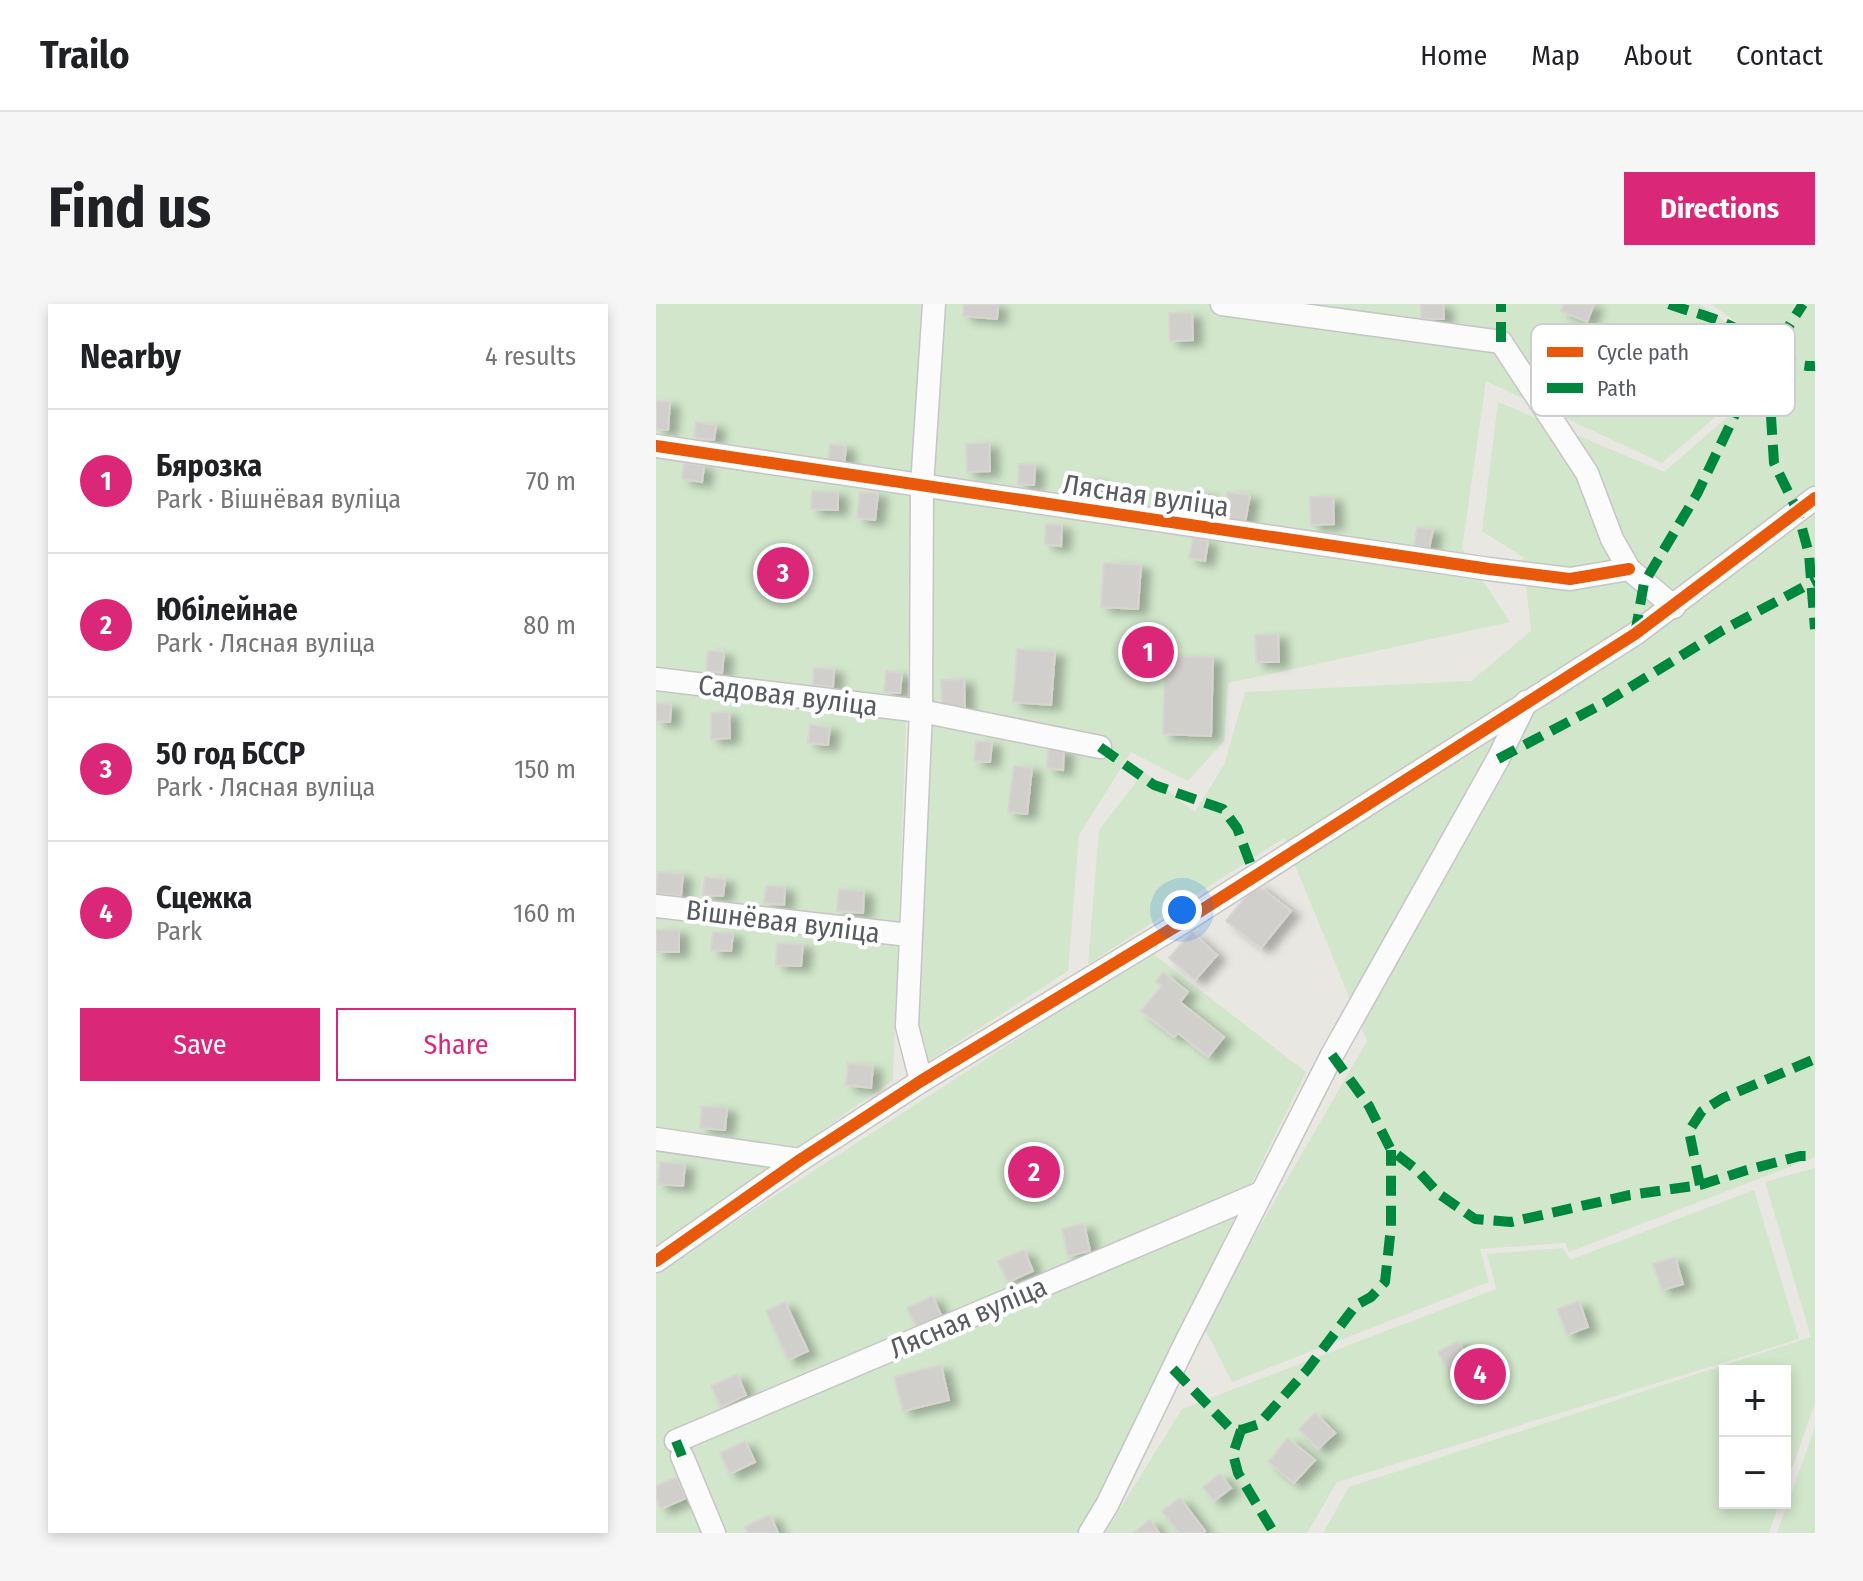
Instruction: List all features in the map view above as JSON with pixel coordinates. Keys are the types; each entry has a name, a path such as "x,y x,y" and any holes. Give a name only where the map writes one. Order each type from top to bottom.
{"street":[{"path":"921,1081 907,1026 921,711 922,486 934,304"},
{"path":"1222,304 1501,342 1531,388"},
{"path":"1550,416 1587,473 1612,539 1629,569 1674,607"},
{"name":"Лясная вуліца","path":"656,446 1570,579 1629,569"},
{"path":"656,1261 800,1160 921,1081 1183,922 1674,607 1815,498"},
{"name":"Садовая вуліца","path":"656,679 921,711"},
{"path":"1090,1533 1107,1505 1332,1055 1498,759 1527,701"},
{"path":"921,711 1100,747"},
{"name":"Вішнёвая вуліца","path":"656,906 909,935"},
{"path":"656,1139 800,1160"},
{"name":"Лясная вуліца","path":"714,1533 679,1448 1261,1193"}],"green space":[{"path":"656,304 921,304 893,1080 656,1247"},
{"path":"936,304 1700,304 1728,324 1531,324 1531,402 1486,381 1462,549 1510,622 1228,683 1224,741 1188,781 1131,752 1079,835 1068,971 927,1062 918,1017"},
{"path":"1711,304 1815,304 1815,1157 1569,1252 1565,1243 1480,1249 1489,1282 1232,1382 1203,1325 1367,1041 1284,838 1088,964 1099,830 1144,772 1195,812 1224,765 1245,692 1471,681 1531,631 1523,557 1482,531 1498,402 1664,472 1729,416 1795,416 1795,324 1739,324"},
{"path":"1561,416 1716,416 1662,463"},
{"path":"1151,952 1306,1072 1078,1533 656,1533 656,1273"},
{"path":"1815,1168 1815,1404 1791,1470 1791,1365 1725,1365 1811,1337 1765,1182"},
{"path":"1754,1190 1799,1339 1337,1482 1307,1533 1105,1533 1182,1409 1496,1289 1487,1254 1562,1248 1570,1260"},
{"path":"1719,1367 1719,1509 1777,1509 1769,1533 1323,1533 1349,1487"},
{"path":"1815,1427 1815,1533 1777,1533 1786,1509 1791,1509 1791,1494"}],"building":[{"path":"964,304 998,304 997,319 963,316"},
{"path":"1421,304 1443,304 1444,319 1421,319"},
{"path":"1564,304 1594,304 1587,322 1561,311"},
{"path":"1169,313 1192,313 1193,340 1170,341"},
{"path":"656,401 670,402 668,430 656,429"},
{"path":"696,422 716,425 714,440 694,438"},
{"path":"989,443 990,471 967,472 966,444"},
{"path":"830,444 846,446 844,466 828,464"},
{"path":"684,463 704,466 702,482 682,479"},
{"path":"1019,464 1035,465 1034,485 1018,484"},
{"path":"1083,479 1099,480 1097,501 1081,499"},
{"path":"812,491 838,492 838,510 811,509"},
{"path":"860,492 878,493 875,520 857,518"},
{"path":"1191,492 1207,493 1206,514 1190,512"},
{"path":"1227,492 1250,495 1245,523 1223,519"},
{"path":"1310,497 1333,497 1334,524 1311,525"},
{"path":"1046,524 1062,525 1061,546 1045,544"},
{"path":"1417,527 1433,529 1429,549 1414,546"},
{"path":"1193,538 1208,541 1205,561 1189,558"},
{"path":"1104,563 1141,565 1138,609 1101,607"},
{"path":"1278,634 1279,662 1256,662 1255,635"},
{"path":"1017,649 1055,652 1051,705 1013,702"},
{"path":"708,651 724,652 722,673 706,671"},
{"path":"1165,656 1213,657 1211,736 1163,734"},
{"path":"814,668 834,669 833,687 813,685"},
{"path":"886,671 902,673 900,693 884,692"},
{"path":"964,679 965,707 942,707 941,680"},
{"path":"656,703 671,704 670,722 656,721"},
{"path":"729,712 730,738 711,739 711,713"},
{"path":"810,725 830,727 828,745 808,743"},
{"path":"976,741 992,742 990,762 974,761"},
{"path":"1048,748 1064,749 1063,770 1047,768"},
{"path":"1014,766 1032,768 1027,814 1008,812"},
{"path":"658,872 683,874 681,896 656,893"},
{"path":"705,877 725,879 723,896 703,895"},
{"path":"1256,884 1291,911 1261,948 1226,921"},
{"path":"766,886 785,887 784,905 764,903"},
{"path":"839,889 864,891 863,913 837,911"},
{"path":"656,930 679,930 679,952 656,952"},
{"path":"713,932 733,933 731,951 711,950"},
{"path":"1192,932 1217,955 1195,980 1169,958"},
{"path":"777,943 803,944 801,966 776,965"},
{"path":"1163,972 1188,992 1180,1002 1224,1037 1208,1057 1178,1033 1174,1037 1141,1011 1162,986 1156,981"},
{"path":"848,1063 873,1066 871,1088 846,1085"},
{"path":"702,1106 727,1108 725,1130 700,1128"},
{"path":"660,1162 685,1164 683,1186 658,1184"},
{"path":"1084,1224 1090,1251 1068,1256 1062,1229"},
{"path":"1024,1250 1033,1271 1008,1282 998,1261"},
{"path":"1675,1257 1683,1284 1662,1290 1653,1264"},
{"path":"932,1296 942,1317 917,1328 907,1308"},
{"path":"1579,1301 1588,1327 1567,1335 1557,1309"},
{"path":"785,1302 808,1351 788,1360 766,1311"},
{"path":"1458,1341 1471,1365 1451,1376 1438,1352"},
{"path":"941,1365 949,1400 903,1411 894,1377"},
{"path":"737,1374 746,1395 721,1407 711,1386"},
{"path":"1315,1413 1335,1433 1318,1449 1299,1429"},
{"path":"1288,1438 1315,1460 1294,1483 1268,1462"},
{"path":"745,1441 755,1462 730,1474 720,1453"},
{"path":"1220,1474 1231,1488 1214,1501 1203,1487"},
{"path":"677,1477 686,1498 661,1509 656,1498 656,1486"},
{"path":"1180,1498 1205,1531 1203,1533 1179,1533 1162,1511"},
{"path":"770,1515 778,1533 748,1533 745,1527"},
{"path":"1150,1520 1159,1533 1133,1533"}],"marked path":[{"path":"1501,304 1501,342"},
{"path":"1669,304 1727,324"},
{"path":"1790,324 1803,304"},
{"path":"1795,363 1815,366"},
{"path":"1635,634 1644,583 1697,494 1734,416"},
{"path":"1771,416 1774,463 1797,510 1809,554 1815,629"},
{"path":"1498,759 1606,702 1723,630 1815,581"},
{"path":"1100,747 1154,785 1223,809 1237,828 1255,876"},
{"path":"1332,1055 1369,1106 1391,1150 1417,1170 1439,1194 1475,1219 1511,1222 1630,1195 1700,1185 1800,1156 1815,1156"},
{"path":"1700,1185 1689,1131 1702,1111 1723,1098 1815,1059"},
{"path":"1173,1369 1230,1428 1241,1430 1259,1424 1307,1370 1356,1305 1371,1297 1385,1282 1391,1227 1391,1150"},
{"path":"1241,1430 1233,1454 1238,1473 1274,1533"},
{"path":"676,1441 682,1456"}],"cycle path":[{"path":"656,446 1489,569 1570,579 1629,569"},
{"path":"656,1261 800,1160 921,1081 1183,922 1635,634 1815,498"}],"place":[{"name":"50 год БССР","path":"783,573"},
{"name":"Бярозка","path":"1148,652"},
{"name":"Юбілейнае","path":"1034,1172"},
{"name":"Сцежка","path":"1480,1374"}]}
